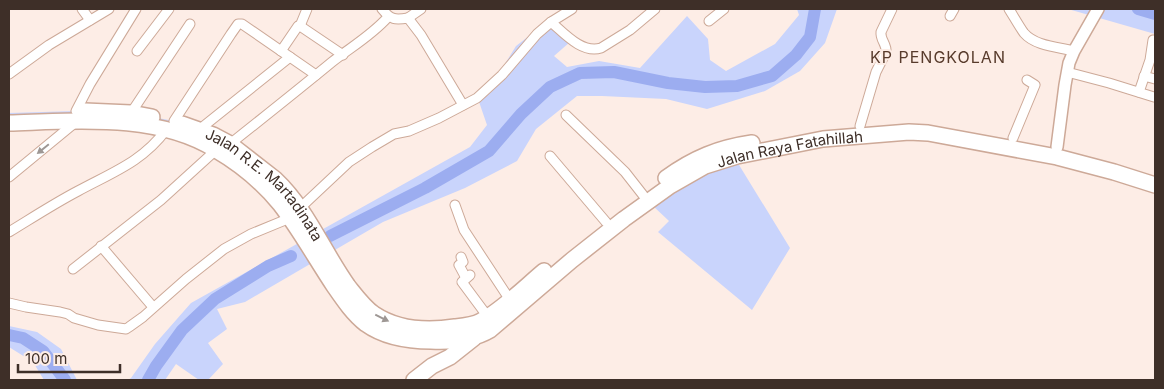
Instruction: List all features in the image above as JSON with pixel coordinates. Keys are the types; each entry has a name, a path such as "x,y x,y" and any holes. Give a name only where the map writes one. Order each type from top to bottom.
{"highway":[{"name":"Jalan R.E. Martadinata","path":"9,123 109,112 131,113 170,126 188,136 223,147"},
{"name":"Jalan R.E. Martadinata","path":"9,113 77,116 200,130 223,147 275,179 281,185 295,213 343,288 358,317 372,327 400,338 440,342 481,325"},
{"name":"Jalan Raya Fatahillah","path":"1155,176 1057,147 931,123 860,126 741,145 712,152 684,165 557,260 481,325 484,334 572,260 670,186 704,166 737,156 823,139 909,132 928,133 1057,157 1155,185"},
{"name":"Jalan R.E. Martadinata","path":"343,288 374,314 396,324 416,328 440,329 481,325"},
{"path":"414,380 432,366 450,357 481,325"},
{"path":"423,341 430,353 432,366"}],"street":[{"path":"82,9 90,20"},
{"path":"9,74 49,45 109,9"},
{"path":"9,177 77,116 90,84 136,9"},
{"path":"137,51 169,9"},
{"path":"281,51 298,26 300,26 307,9"},
{"path":"382,9 388,17 398,19 408,18 421,9"},
{"path":"9,303 60,312 82,321 123,329 129,327 224,249 295,213 349,162 394,134 415,128 445,115 477,98 496,81 537,34 551,22 572,9"},
{"path":"551,22 574,41 589,49 596,49 601,48 630,30 654,9"},
{"path":"709,21 724,9"},
{"path":"860,126 876,72 886,52 881,32 892,9"},
{"path":"1009,9 1025,34 1032,39 1040,43 1074,51"},
{"path":"1057,147 1067,72 1074,51 1098,14"},
{"path":"73,269 161,200 223,147 366,38 388,17"},
{"path":"408,18 421,35 463,105"},
{"path":"131,113 190,24"},
{"path":"9,232 76,192 135,161 149,150 170,126 237,24 242,24 316,76"},
{"path":"300,26 342,55"},
{"path":"1139,92 1150,60 1153,40"},
{"path":"200,130 290,57"},
{"path":"1067,72 1154,97"},
{"path":"1144,76 1155,80"},
{"path":"1013,138 1034,85 1027,80"},
{"path":"566,115 625,172 643,194"},
{"path":"550,156 606,222"},
{"path":"455,205 464,230 510,300"},
{"path":"101,246 153,308"},
{"path":"460,257 463,262 459,265 468,277 462,282 481,325"}],"shaded area":[{"path":"797,9 837,9 825,43 800,71 765,91 707,109 666,99 577,96 536,129 517,161 465,188 383,222 328,254 316,234 305,239 317,260 245,302 217,309 227,329 208,343 223,364 208,380 199,380 176,364 165,380 128,380 155,344 191,303 304,240 291,218 266,188 246,171 202,142 176,132 129,123 80,121 9,123 9,113 76,111 131,113 174,121 200,129 230,144 275,179 300,208 316,233 470,147 487,125 477,96 498,75 516,46 547,22 570,42 554,56 567,67 599,61 640,68 687,16 708,39 710,60 726,71 775,44 799,15"},
{"path":"1068,9 1155,9 1155,34"},
{"path":"736,160 790,248 752,310 658,232 669,221 652,205 693,177"},
{"path":"9,326 37,332 61,349 77,380 44,380 33,362 9,347"}],"waterway":[{"path":"330,236 425,188 489,151 521,114 550,87 580,73 614,72 668,83 705,87 737,86 772,76 796,55 810,37 815,9"},
{"path":"1138,9 1155,14"},
{"path":"148,380 182,330 215,299 268,266 291,256"},
{"path":"9,335 23,338 43,351 65,380"}],"district":[{"name":"KP PENGKOLAN","path":"938,57"}]}
